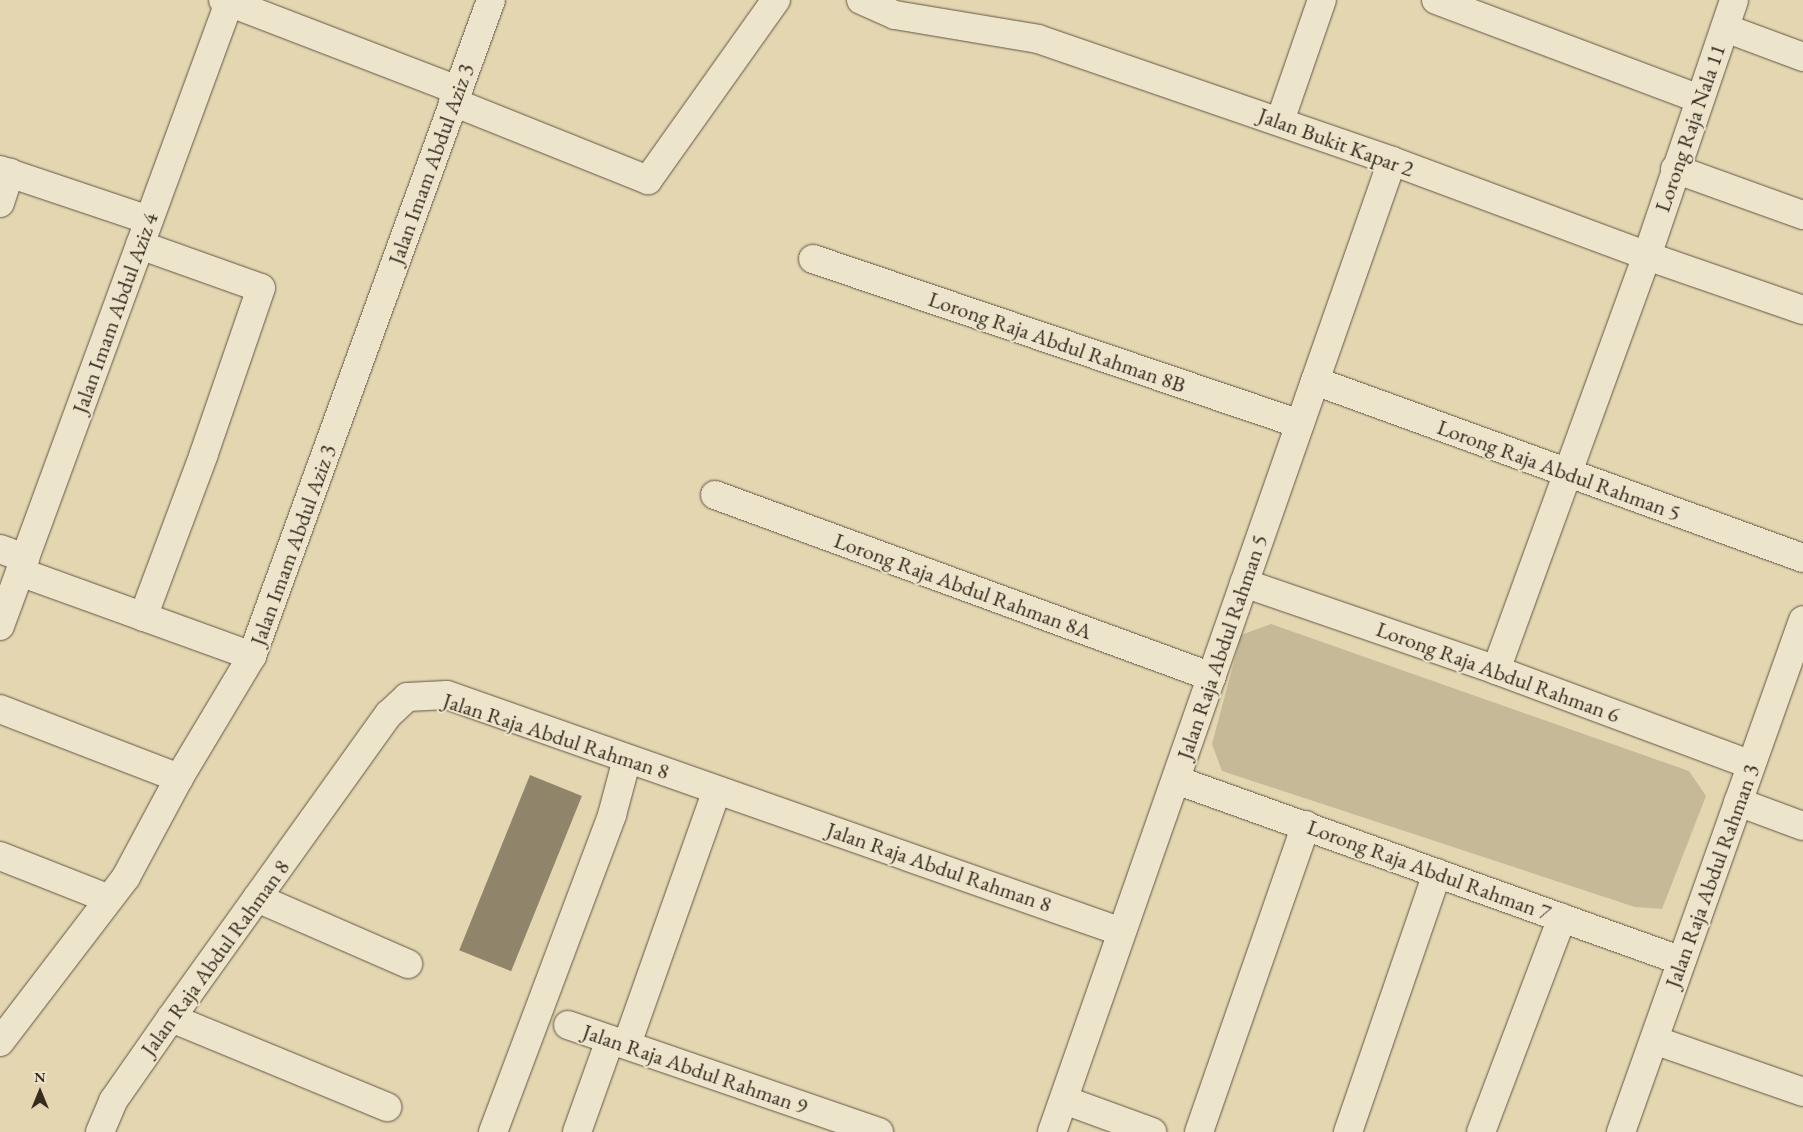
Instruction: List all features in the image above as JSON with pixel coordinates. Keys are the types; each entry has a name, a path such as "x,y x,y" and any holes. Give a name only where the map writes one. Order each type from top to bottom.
{"street":[{"name":"Jalan Imam Abdul Aziz 3","path":"0,1042 126,877 180,778 252,656 490,0"},
{"path":"227,1 456,96 648,180 776,0"},
{"name":"Jalan Bukit Kapar 2","path":"862,0 895,15 1038,39 1280,121 1647,256 1803,310"},
{"path":"1280,121 1322,0"},
{"path":"1436,0 1700,99"},
{"name":"Lorong Raja Nala 11","path":"1496,670 1647,256 1734,0"},
{"name":"Jalan Imam Abdul Aziz 4","path":"0,626 15,560 140,245 227,1"},
{"path":"1725,28 1803,57"},
{"name":"Jalan Raja Abdul Rahman 5","path":"1052,1132 1392,161"},
{"path":"1675,169 1803,215"},
{"path":"0,203 5,172 149,220"},
{"path":"140,245 260,288 204,454 143,616"},
{"name":"Lorong Raja Abdul Rahman 8B","path":"813,259 1300,424"},
{"name":"Lorong Raja Abdul Rahman 5","path":"1315,381 1803,558"},
{"name":"Lorong Raja Abdul Rahman 8A","path":"715,494 1212,676"},
{"path":"15,560 143,616 252,656"},
{"name":"Lorong Raja Abdul Rahman 6","path":"1244,583 1496,670 1751,765"},
{"name":"Jalan Raja Abdul Rahman 3","path":"1621,1132 1803,620"},
{"name":"Jalan Raja Abdul Rahman 8","path":"100,1132 113,1101 171,1018 389,714 407,697 448,695 1122,932"},
{"path":"0,708 180,778"},
{"path":"493,1132 612,815 627,759"},
{"name":"Lorong Raja Abdul Rahman 7","path":"1176,780 1682,961"},
{"path":"577,1132 619,1042 717,790"},
{"path":"1738,802 1803,826"},
{"path":"1199,1132 1306,825"},
{"path":"0,856 109,899"},
{"path":"1348,1132 1437,873"},
{"path":"257,898 408,964"},
{"path":"1481,1132 1562,918"},
{"path":"171,1018 387,1107"},
{"name":"Jalan Raja Abdul Rahman 9","path":"568,1025 879,1132"},
{"path":"1654,1040 1803,1092"},
{"path":"1064,1100 1152,1132"}],"shaded area":[{"path":"1271,624 1689,771 1706,796 1662,909 1635,907 1222,771 1212,744 1241,635"}],"building":[{"path":"530,775 582,796 511,971 459,950"}]}
